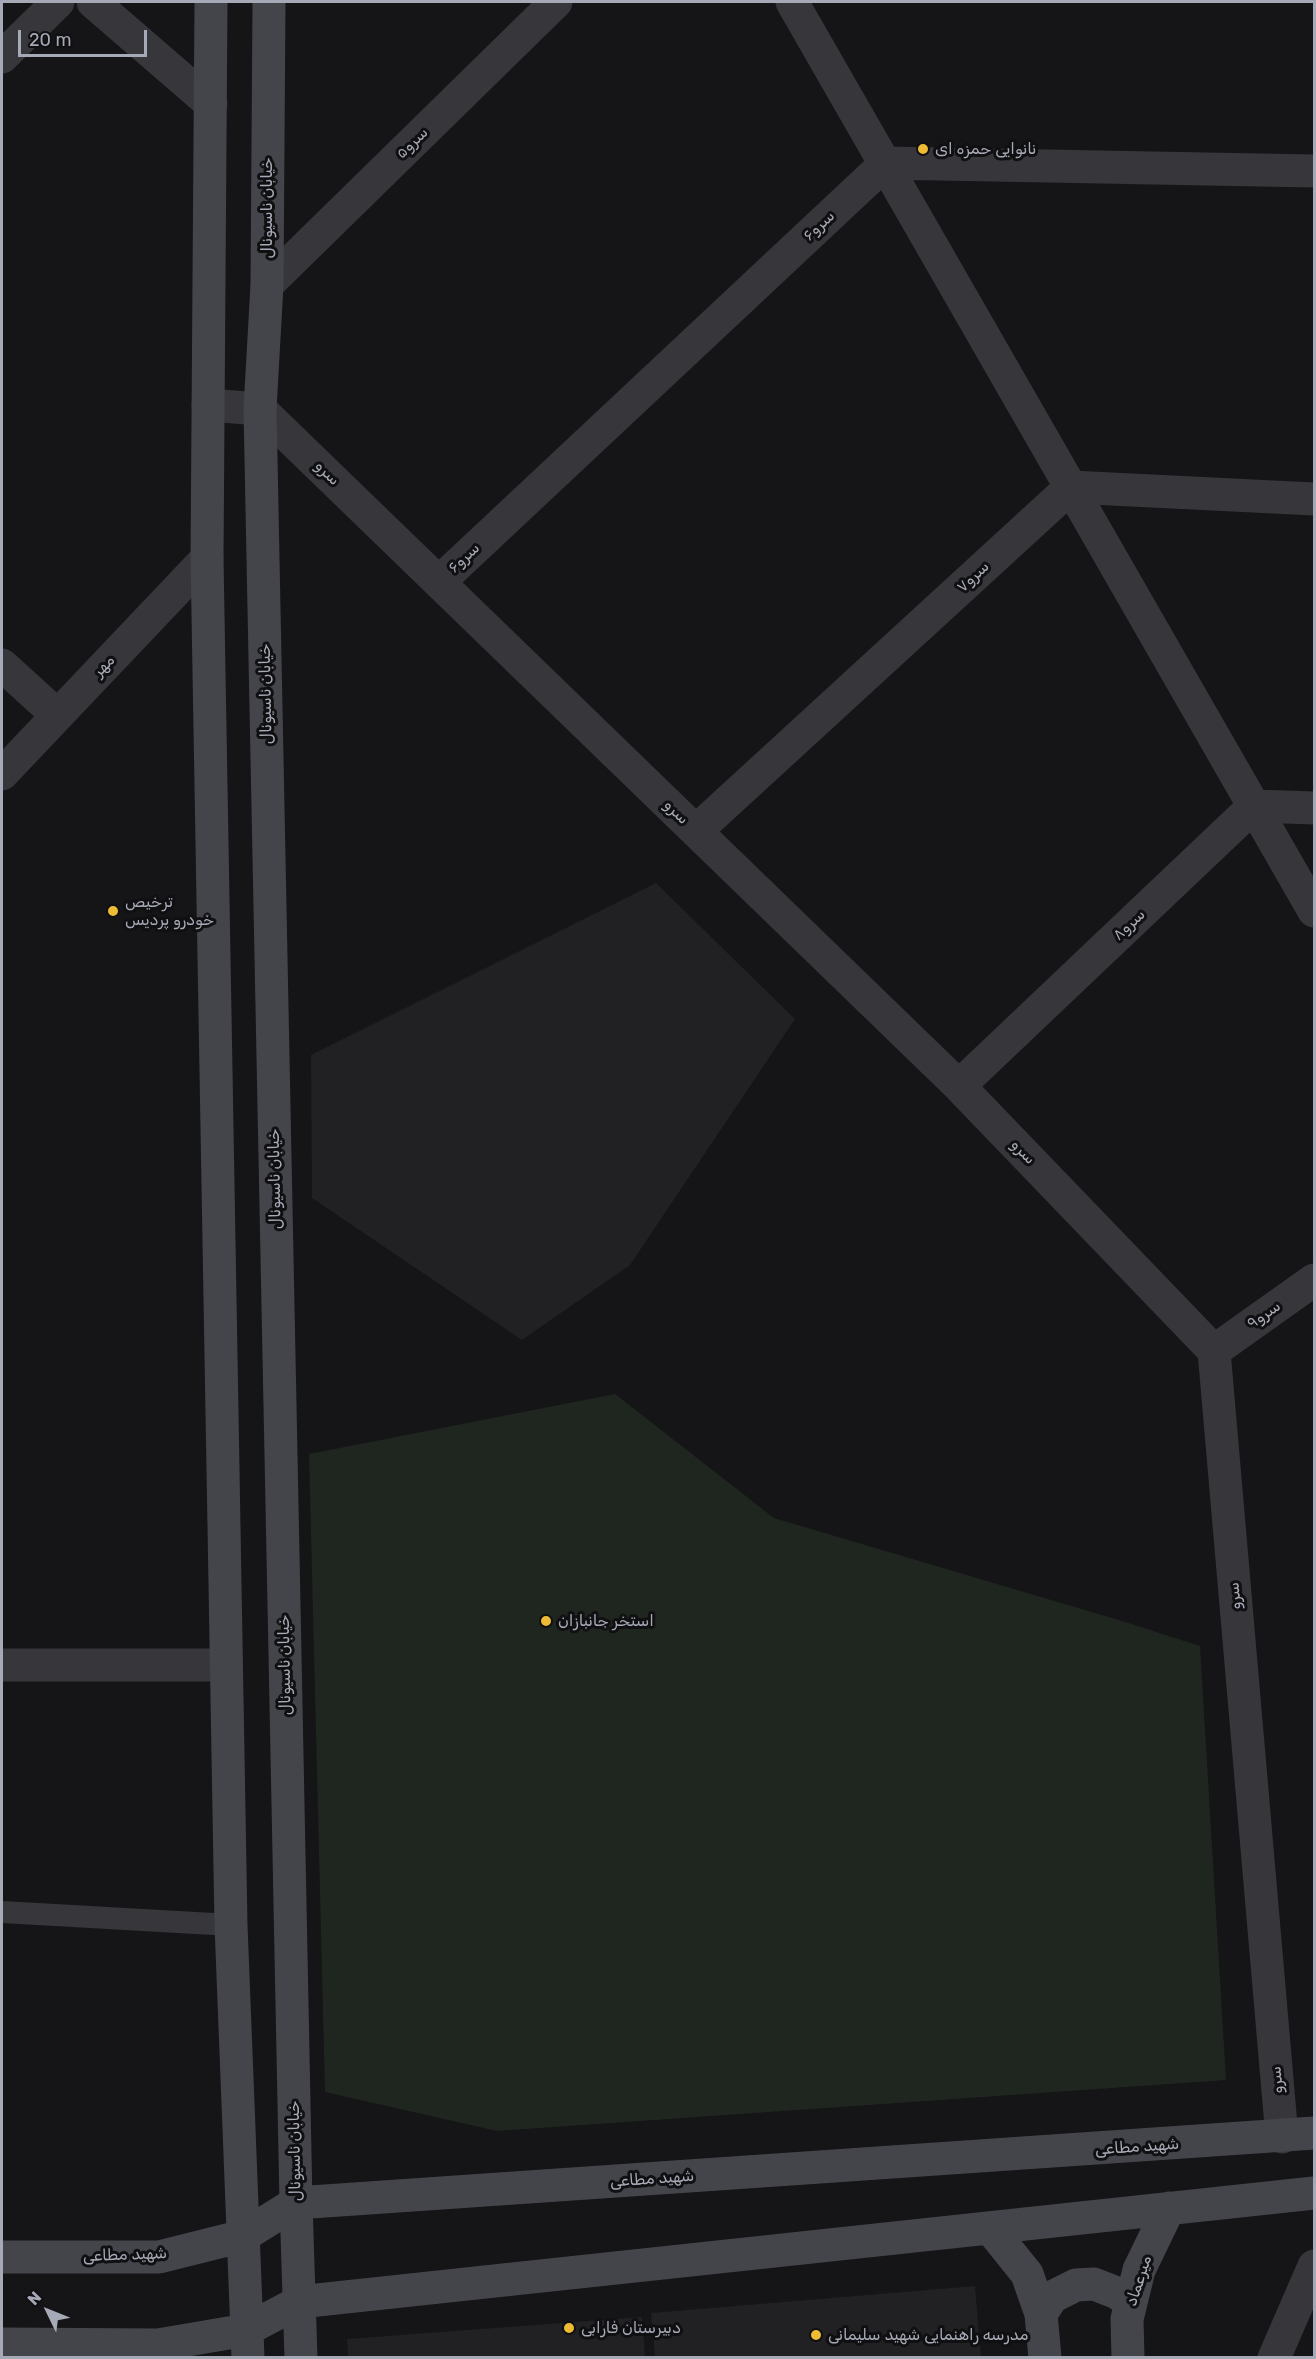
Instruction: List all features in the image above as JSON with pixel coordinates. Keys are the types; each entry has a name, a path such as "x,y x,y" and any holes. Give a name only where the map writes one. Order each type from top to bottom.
{"street":[{"path":"2,57 58,2"},
{"path":"93,2 211,104"},
{"path":"212,2 207,558 225,1665 231,1925 247,2344"},
{"name":"خیابان ناسیونال","path":"268,2 267,285 260,409 301,2358"},
{"name":"سرو۵","path":"267,285 556,2"},
{"path":"792,2 1314,910"},
{"path":"886,164 1314,171"},
{"name":"سرو۶","path":"439,582 886,164"},
{"path":"208,405 260,409"},
{"name":"سرو","path":"260,409 959,1086 1214,1351 1282,2137"},
{"path":"1071,487 1314,499"},
{"name":"سرو۷","path":"696,831 1071,487"},
{"name":"مهر","path":"2,774 207,558"},
{"path":"2,665 57,715"},
{"path":"1254,806 1314,808"},
{"name":"سرو۸","path":"959,1086 1254,806"},
{"name":"سرو۹","path":"1214,1351 1314,1280"},
{"path":"2,1665 225,1665"},
{"name":"شهید مطاعی","path":"2,2257 159,2257 243,2236 296,2203 1314,2133"},
{"path":"2,2344 247,2344 299,2302 1314,2193"},
{"name":"میرعماد","path":"1128,2358 1127,2319 1139,2270 1169,2208"},
{"path":"990,2228 1027,2274 1041,2314 1045,2358"},
{"path":"1274,2358 1314,2266"},
{"path":"1041,2314 1052,2297 1076,2285 1094,2284 1117,2293 1131,2302"}],"lane":[{"path":"2,1912 231,1925"}],"shaded area":[{"path":"656,883 795,1019 630,1265 522,1340 312,1198 311,1055"},
{"path":"615,1394 774,1518 1200,1646 1226,2080 497,2131 325,2092 309,1454"},
{"name":"مدرسه راهنمایی شهید سلیمانی","path":"975,2286 981,2357 655,2357 651,2313"},
{"name":"دبیرستان فارابی","path":"642,2317 645,2357 348,2357 347,2339"}],"place":[{"name":"نانوایی حمزه ای","path":"923,149"},
{"name":"ترخیص خودرو پردیس","path":"113,911"},
{"name":"استخر جانبازان","path":"546,1621"},
{"name":"دبیرستان فارابی","path":"569,2328"},
{"name":"مدرسه راهنمایی شهید سلیمانی","path":"816,2335"}]}
